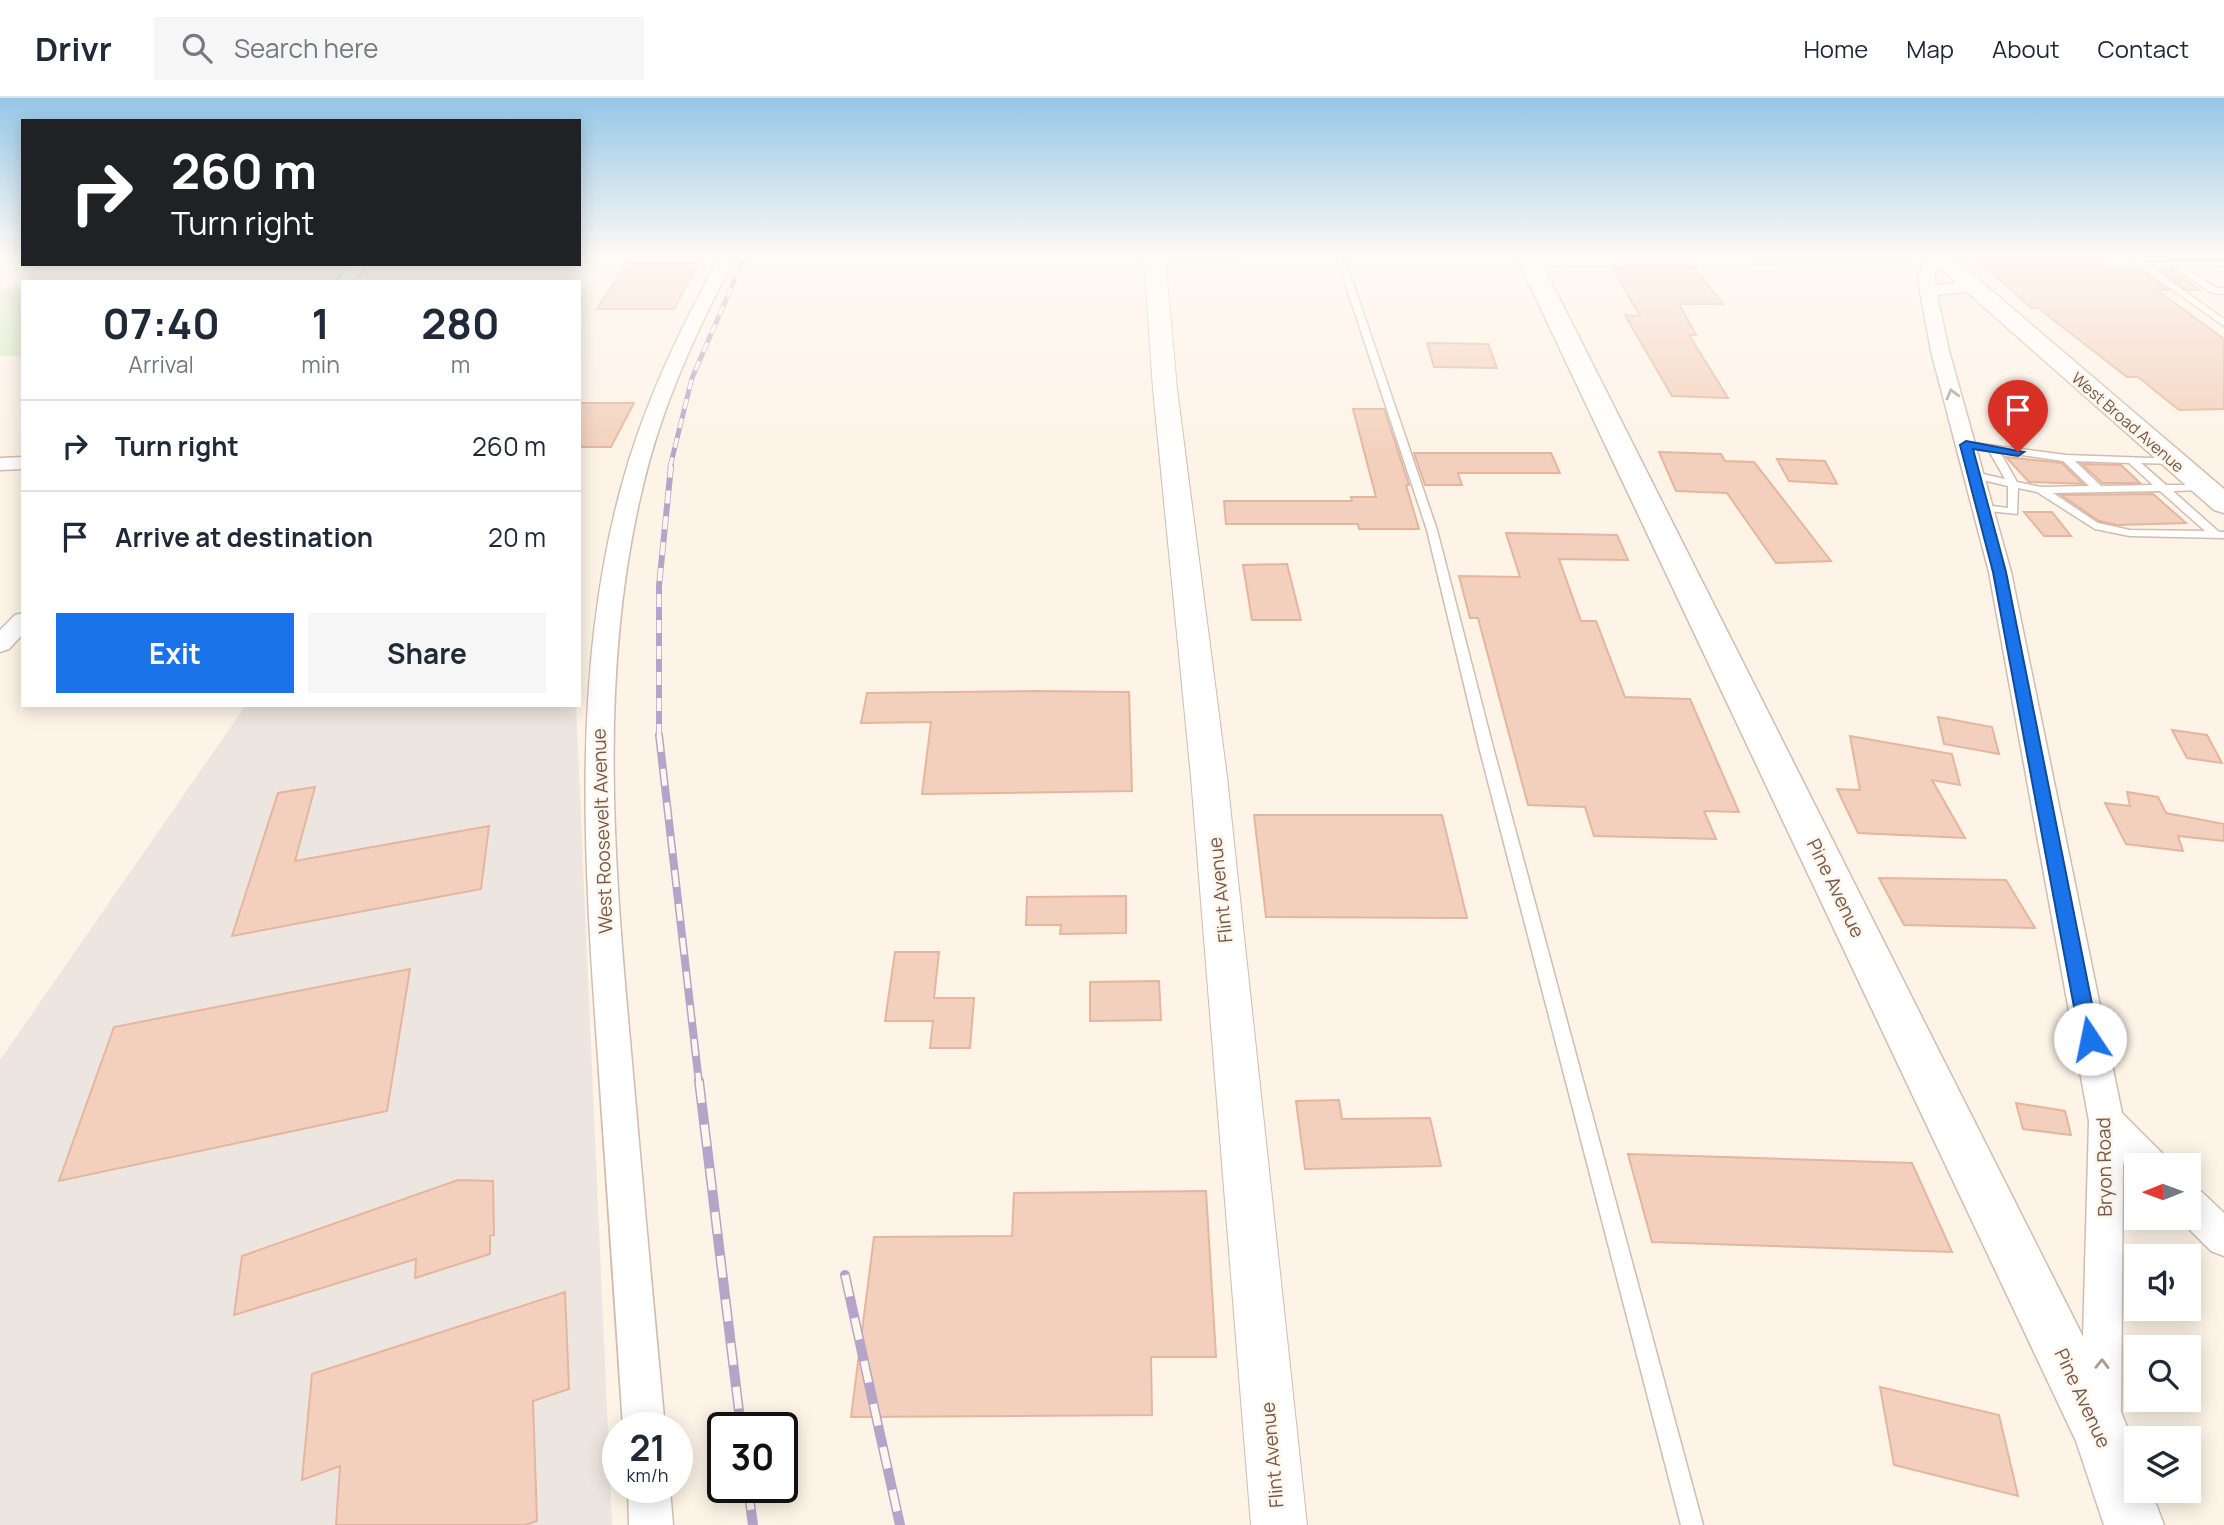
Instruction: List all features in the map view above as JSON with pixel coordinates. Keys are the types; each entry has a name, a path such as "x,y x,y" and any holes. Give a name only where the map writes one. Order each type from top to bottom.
{"main road":[{"name":"Pine Avenue","path":"1559,323 2101,1432 2134,1525"},
{"name":"West Broad Avenue","path":"2013,323 2224,504"}],"street":[{"name":"West Roosevelt Avenue","path":"643,1412 599,841 599,683 609,598 640,457 672,366 694,323"},
{"name":"Flint Avenue","path":"1159,323 1209,777 1279,1525"},
{"name":"Bryon Road","path":"1936,323 2000,572 2106,1121 2101,1432"},
{"path":"0,464 21,463"},
{"path":"0,644 21,622"},
{"path":"2106,1121 2137,1153"},
{"path":"2202,1217 2224,1238"},
{"path":"650,1503 651,1525"}],"lane":[{"path":"1362,323 1432,530 1486,747 1692,1525"},
{"path":"1966,445 1994,451 2066,458 2134,462 2174,461"},
{"path":"1984,508 2013,512 2013,483 1994,451"},
{"path":"2066,458 2098,489"},
{"path":"2134,462 2220,535"},
{"path":"1974,475 2041,490 2204,487"},
{"path":"2041,490 2095,526 2130,533 2220,535"}],"shaded area":[{"path":"245,707 576,707 607,1412 602,1412 602,1503 611,1503 612,1525 0,1525 0,1060"}],"green space":[{"path":"0,323 21,323 21,356 0,356"}],"building":[{"path":"1629,323 1689,323 1696,335 1689,335 1728,398 1672,396"},
{"path":"2057,323 2202,323 2224,339 2224,409 2179,410 2138,377 2127,377"},
{"path":"1427,343 1488,344 1497,368 1434,367"},
{"path":"581,403 634,403 611,447 581,447"},
{"path":"1353,409 1384,409 1409,485 1406,485 1419,529 1359,529 1358,524 1226,524 1224,501 1352,501 1351,497 1376,497"},
{"path":"1659,452 1721,454 1725,461 1754,462 1831,561 1776,563 1727,493 1676,491"},
{"path":"1414,453 1551,453 1560,473 1458,473 1462,485 1425,485"},
{"path":"2006,457 2062,463 2083,484 2029,482"},
{"path":"1777,459 1825,461 1837,484 1789,481"},
{"path":"2082,464 2121,465 2140,483 2102,483"},
{"path":"2153,494 2186,523 2118,525 2099,521 2061,495"},
{"path":"2024,512 2052,512 2071,536 2044,536"},
{"path":"1506,533 1617,535 1628,560 1559,559 1581,621 1596,621 1625,697 1690,699 1739,812 1704,811 1716,839 1594,836 1585,807 1528,805 1478,618 1470,618 1459,576 1520,577"},
{"path":"1287,564 1301,620 1252,620 1243,565"},
{"path":"1129,692 1132,791 922,794 931,722 861,723 867,693"},
{"path":"1938,717 1992,727 1999,754 1944,744"},
{"path":"2172,730 2207,735 2222,763 2187,758"},
{"path":"1850,736 1952,754 1960,785 1932,780 1965,838 1858,833 1837,789 1860,790"},
{"path":"315,787 295,861 489,826 481,889 232,936 278,793"},
{"path":"2127,792 2158,797 2166,813 2224,824 2224,841 2178,836 2183,851 2126,844 2105,803 2130,806"},
{"path":"1254,815 1442,815 1467,918 1266,917"},
{"path":"1879,878 2006,880 2035,928 1904,925"},
{"path":"1126,896 1126,933 1060,934 1061,925 1026,925 1027,897"},
{"path":"895,952 939,952 934,998 974,998 970,1048 930,1048 933,1021 885,1021"},
{"path":"410,969 387,1111 59,1181 114,1027"},
{"path":"1159,981 1161,1020 1090,1021 1090,982"},
{"path":"1339,1100 1342,1119 1430,1118 1441,1166 1305,1169 1296,1101"},
{"path":"2016,1103 2065,1111 2071,1135 2023,1129"},
{"path":"1628,1154 1912,1163 1952,1252 1652,1242"},
{"path":"458,1180 493,1181 494,1235 490,1236 490,1254 415,1278 416,1259 234,1315 242,1256"},
{"path":"1206,1191 1216,1357 1151,1357 1152,1415 851,1417 874,1237 1012,1236 1014,1193"},
{"path":"565,1292 569,1389 533,1401 537,1521 525,1525 336,1525 340,1466 302,1480 312,1374"},
{"path":"1880,1387 1999,1415 2018,1496 1894,1465"}],"railway":[{"path":"670,467 692,378 716,323"},
{"path":"659,735 659,586 671,466"},
{"path":"659,735 699,1083"},
{"path":"699,1081 739,1412"},
{"path":"845,1275 900,1525"},
{"path":"750,1503 753,1525"}],"route":[{"path":"2018,452 1994,451 1966,445 2000,572 2090,1039"}]}
